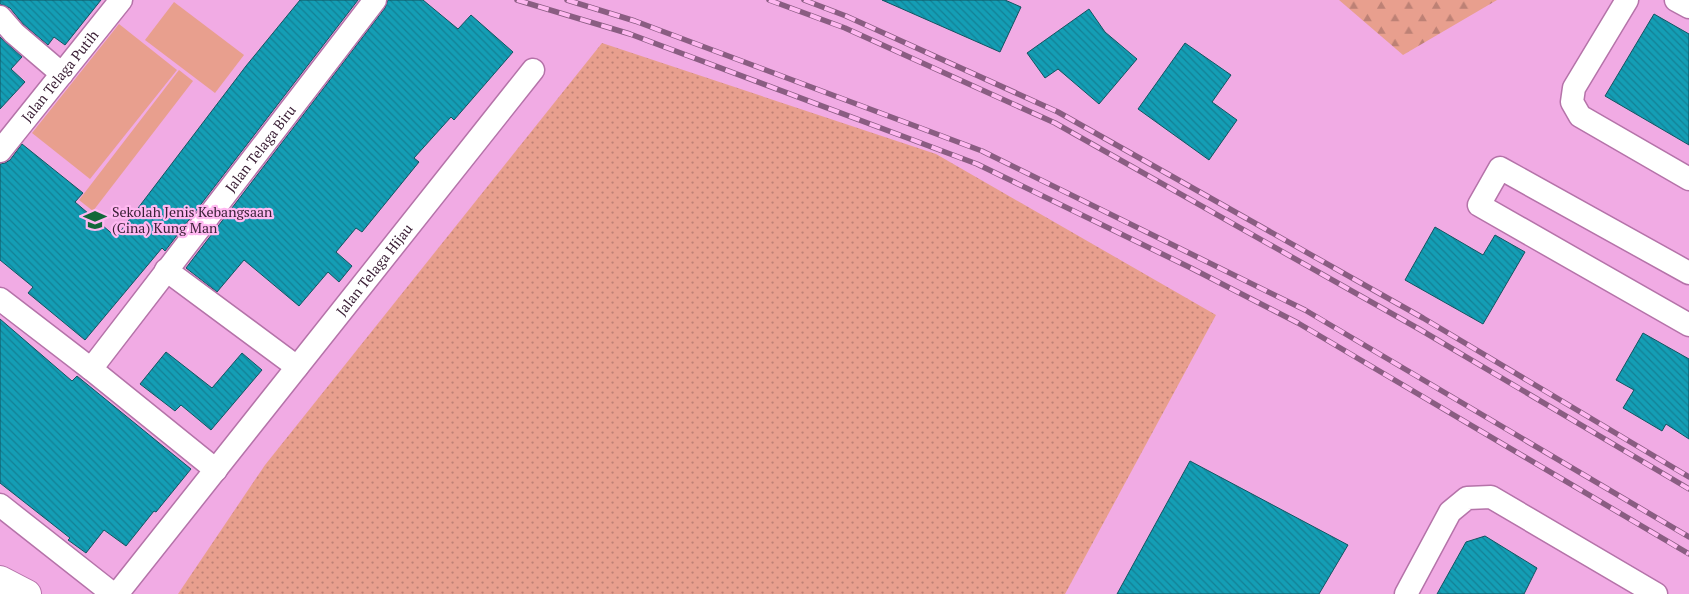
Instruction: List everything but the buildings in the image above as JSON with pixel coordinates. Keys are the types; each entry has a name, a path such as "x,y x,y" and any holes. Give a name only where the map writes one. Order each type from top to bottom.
{"highway":[{"path":"0,580 28,594"}],"street":[{"name":"Jalan Telaga Putih","path":"0,151 121,0"},
{"name":"Jalan Telaga Biru","path":"91,368 375,0"},
{"path":"1627,0 1574,88 1572,102 1580,116 1689,179"},
{"path":"1676,0 1689,7"},
{"path":"0,17 14,33 62,74"},
{"name":"Jalan Telaga Hijau","path":"117,594 533,70"},
{"path":"1689,274 1500,168 1479,206 1689,325"},
{"path":"166,270 297,367"},
{"path":"0,299 91,368 216,470"},
{"path":"1406,594 1450,512 1467,498 1490,497 1656,594"},
{"path":"0,505 113,594"}],"green space":[{"path":"1339,0 1497,0 1403,55"},
{"path":"174,2 244,55 215,93 145,40"},
{"path":"119,24 177,70 90,179 32,133"},
{"path":"602,43 936,154 1216,315 1065,594 178,594 265,465"},
{"path":"179,70 193,81 93,211 79,200"}],"railway":[{"path":"517,0 630,34 977,164 1191,268 1298,323 1689,554"},
{"path":"567,0 635,21 982,151 1305,310 1689,537"},
{"path":"769,0 845,28 1055,123 1419,329 1689,489"},
{"path":"804,0 846,16 1058,112 1423,318 1689,477"}],"place":[{"name":"Sekolah Jenis Kebangsaan (Cina) Kung Man","path":"95,220"}]}
